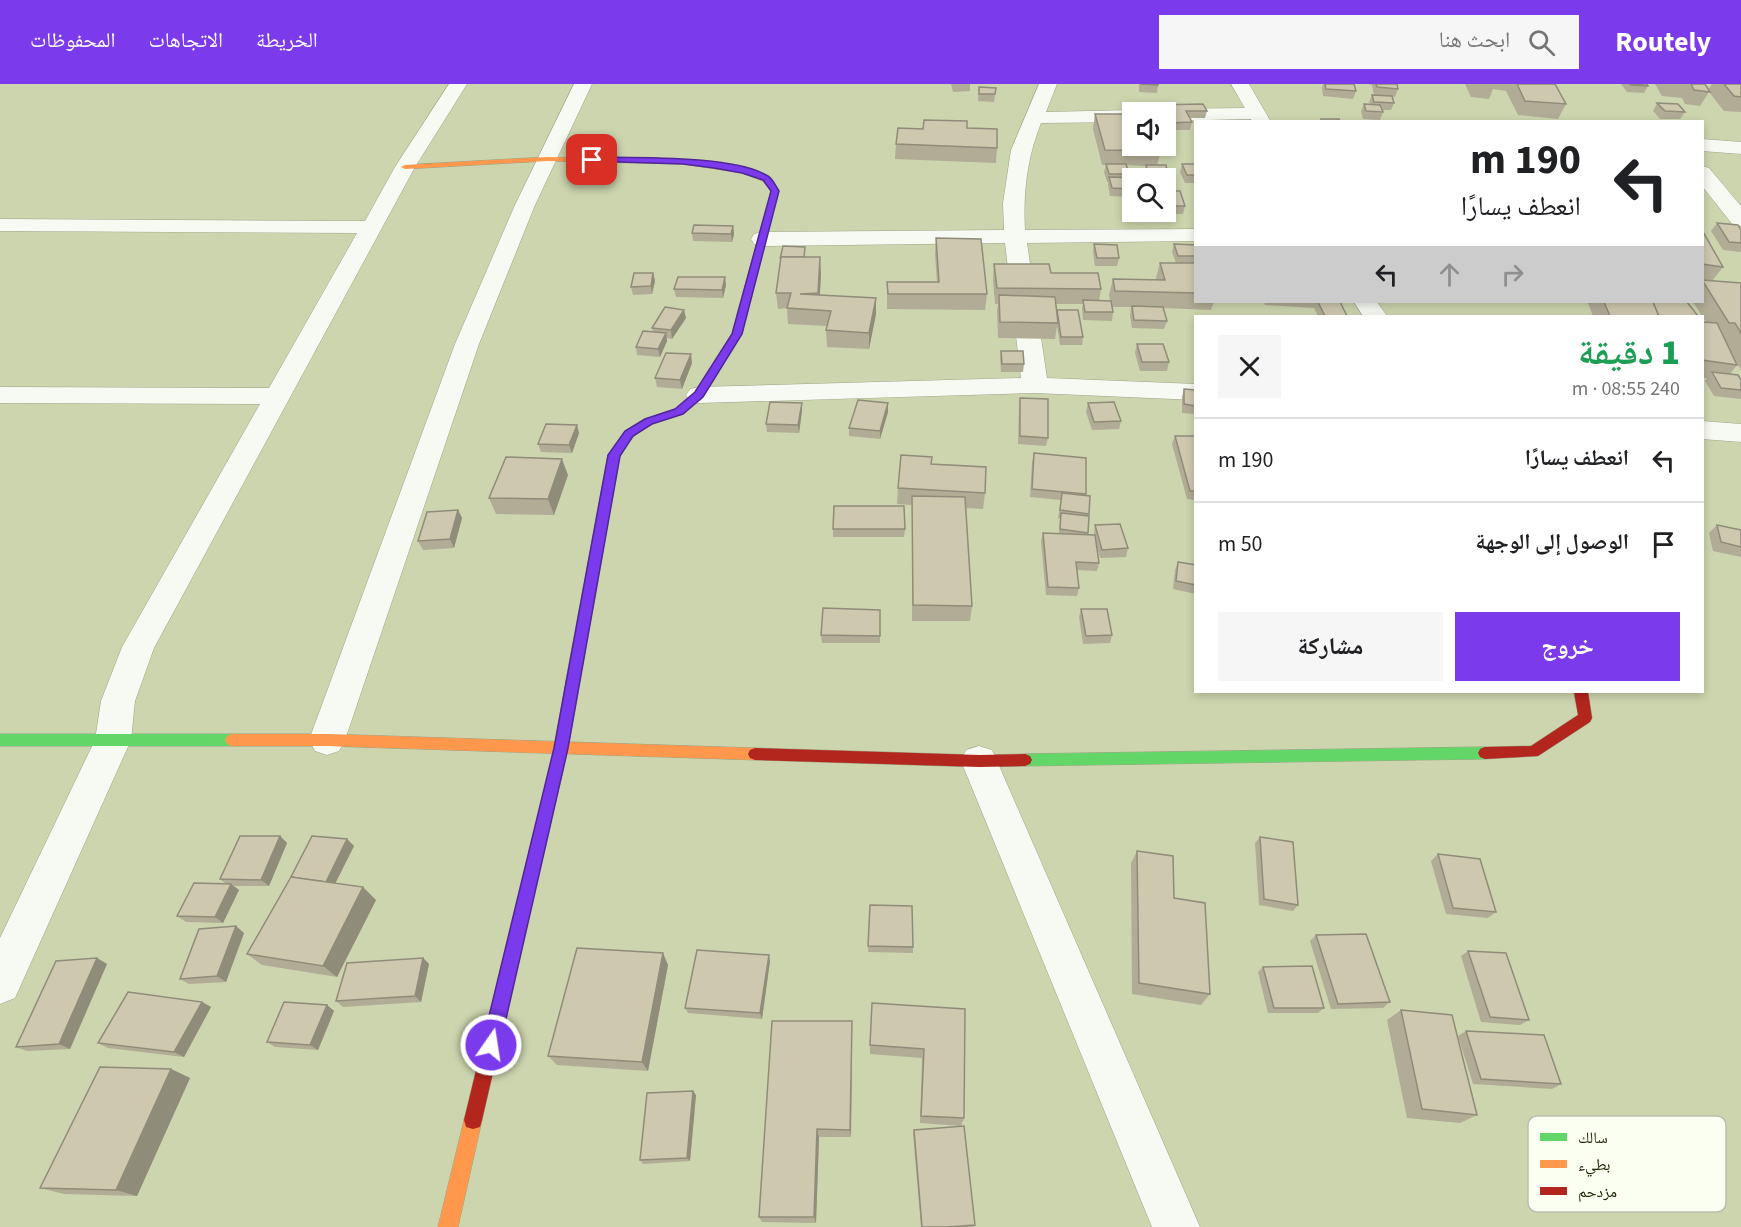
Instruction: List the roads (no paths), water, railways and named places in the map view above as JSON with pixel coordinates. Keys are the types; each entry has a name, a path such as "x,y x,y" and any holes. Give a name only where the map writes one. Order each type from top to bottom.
{"street":[{"path":"0,983 113,740 118,701 138,647 405,167 458,84"},
{"path":"327,740 466,344 525,205 584,84"},
{"path":"1035,385 1015,237 1013,203 1021,150 1048,84"},
{"path":"1240,84 1260,117"},
{"path":"1176,115 1260,117"},
{"path":"1035,118 1122,116"},
{"path":"1704,146 1741,148"},
{"path":"405,167 547,159 683,162 744,171 766,179 775,191 737,334 699,394 679,412 648,421 629,434 614,455 561,748 448,1227"},
{"path":"1704,174 1741,220"},
{"path":"0,225 371,227"},
{"path":"762,240 1194,235"},
{"path":"699,394 1035,385 1194,392"},
{"path":"0,396 276,396"},
{"path":"1704,429 1741,433"},
{"path":"0,740 327,740 979,761 1533,752 1585,718 1581,693"},
{"path":"979,761 1176,1227"}]}
